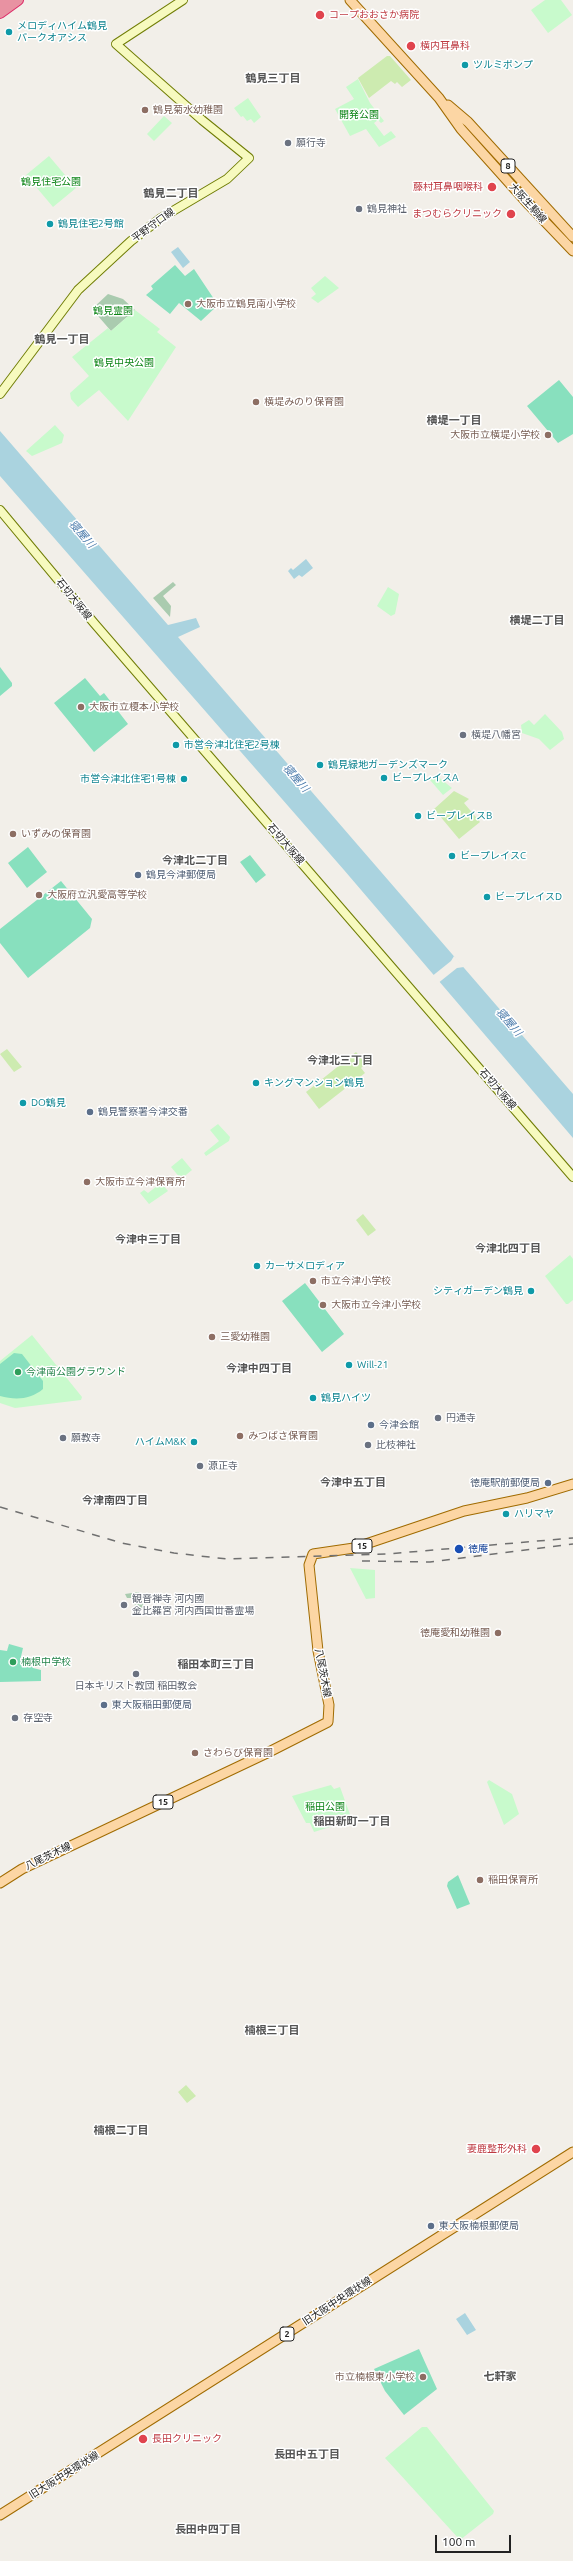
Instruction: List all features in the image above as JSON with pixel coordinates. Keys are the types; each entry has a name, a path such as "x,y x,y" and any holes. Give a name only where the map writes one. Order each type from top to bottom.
{"highway":[{"path":"0,4 5,0"},
{"path":"0,13 18,0"}],"main road":[{"name":"平野守口線","path":"0,394 78,290 136,237 161,218 227,179 249,158 202,120 116,44 183,0"},
{"name":"大阪生駒線","path":"350,0 439,98 461,129 573,251"},
{"name":"大阪生駒線","path":"439,98 468,122 573,237"},
{"name":"石切大阪線","path":"0,510 110,642 573,1176"},
{"name":"八尾茨木線","path":"0,1883 22,1869 265,1754 328,1722 329,1705 318,1651 309,1565 313,1554 354,1548 464,1511 527,1498 573,1484"},
{"name":"旧大阪中央環状線","path":"0,2515 573,2152"}],"green space":[{"path":"545,0 561,0 572,15 548,33 531,10"},
{"path":"387,56 390,56 411,80 402,87 397,82 395,84 391,81 369,98 358,78"},
{"name":"開発公園","path":"358,79 370,103 384,121 381,123 378,120 374,123 384,136 391,131 396,137 379,147 366,129 350,136 335,109 354,99 346,87"},
{"path":"248,98 261,117 254,123 251,119 247,121 243,116 241,117 234,108"},
{"path":"164,116 172,123 154,141 147,134"},
{"name":"鶴見住宅公園","path":"49,156 76,188 53,207 26,175"},
{"path":"175,265 185,276 194,269 218,305 201,321 179,303 170,314 146,295 153,289 151,286"},
{"path":"325,276 339,288 318,303 311,298 316,294 311,288"},
{"name":"鶴見霊園","path":"108,294 123,299 135,310 111,331 92,309"},
{"name":"鶴見中央公園","path":"135,310 160,329 157,332 176,347 128,421 99,390 78,407 71,399 70,393 89,376 72,357 108,328 111,331"},
{"path":"559,380 573,397 573,434 558,443 527,406"},
{"path":"55,425 64,435 62,443 32,456 26,451"},
{"path":"173,582 176,585 163,596 171,606 170,617 153,598"},
{"path":"388,587 399,594 395,614 391,616 377,606"},
{"path":"0,667 12,683 12,686 0,696"},
{"path":"85,678 100,696 104,693 128,724 94,752 54,703"},
{"path":"545,714 562,732 564,739 550,750 539,739 522,733 521,725 529,720 534,725"},
{"path":"436,775 452,788 443,795 430,780"},
{"path":"454,791 469,799 464,803 480,822 459,839 434,809"},
{"path":"28,847 47,872 27,888 8,863"},
{"path":"250,855 266,875 256,883 240,862"},
{"path":"61,881 92,919 90,928 28,978 0,943 0,929"},
{"path":"7,1049 22,1067 14,1072 0,1054"},
{"path":"356,1052 366,1064 361,1068 365,1073 319,1109 306,1092"},
{"path":"218,1124 230,1137 229,1141 206,1156 204,1153 219,1141 210,1130"},
{"path":"182,1158 192,1170 181,1179 171,1167"},
{"path":"161,1183 168,1191 149,1204 140,1193 144,1190 148,1193"},
{"path":"363,1214 376,1230 368,1236 356,1220"},
{"path":"570,1255 573,1259 573,1300 566,1304 545,1276"},
{"path":"305,1283 344,1334 322,1352 282,1301"},
{"path":"32,1335 82,1397 81,1400 15,1408 0,1403 0,1361"},
{"name":"今津南公園グラウンド","path":"14,1353 22,1354 43,1381 43,1389 38,1393 22,1398 0,1396 0,1364"},
{"path":"350,1568 375,1570 375,1598 366,1599"},
{"path":"139,1592 145,1608 136,1610 133,1598 127,1598 125,1594"},
{"name":"楠根中学校","path":"9,1644 23,1648 20,1661 33,1664 33,1668 41,1670 41,1681 0,1682 0,1650 7,1651"},
{"path":"489,1780 512,1794 519,1814 504,1825 487,1782"},
{"name":"稲田公園","path":"331,1785 334,1789 340,1787 352,1820 314,1832 310,1823 306,1823 292,1796"},
{"path":"458,1875 470,1904 457,1909 447,1886 448,1882"},
{"path":"186,2085 196,2096 187,2103 178,2092"},
{"path":"419,2349 437,2389 404,2415 385,2391 374,2369"},
{"path":"422,2427 427,2427 494,2511 493,2514 460,2540 385,2458"}],"water":[{"path":"178,247 190,262 183,268 171,252"},
{"name":"寝屋川","path":"0,431 168,625 196,618 200,627 178,637 573,1094 573,1138 344,870 0,476"},
{"path":"306,559 313,568 302,577 299,575 294,579 288,571 291,568 293,570"},
{"path":"465,2313 476,2330 467,2335 456,2319"}],"pier":[{"path":"454,956 464,967 457,968 437,984 431,977 451,961"}],"railway":[{"path":"0,1507 122,1543 174,1553 227,1559 387,1554 573,1538"},
{"path":"362,1561 430,1562 573,1544"}],"place":[{"name":"コープおおさか病院","path":"320,15"},
{"name":"メロディハイム鶴見 パークオアシス","path":"9,32"},
{"name":"横内耳鼻科","path":"411,46"},
{"name":"ツルミポンプ","path":"465,65"},
{"name":"鶴見菊水幼稚園","path":"145,110"},
{"name":"願行寺","path":"288,143"},
{"name":"藤村耳鼻咽喉科","path":"492,187"},
{"name":"鶴見神社","path":"359,209"},
{"name":"まつむらクリニック","path":"511,214"},
{"name":"鶴見住宅2号館","path":"50,224"},
{"name":"大阪市立鶴見南小学校","path":"188,304"},
{"name":"横堤みのり保育園","path":"256,402"},
{"name":"大阪市立横堤小学校","path":"548,435"},
{"name":"大阪市立榎本小学校","path":"81,707"},
{"name":"横堤八幡宮","path":"463,735"},
{"name":"市営今津北住宅2号棟","path":"176,745"},
{"name":"鶴見緑地ガーデンズマーク","path":"320,765"},
{"name":"ビープレイスA","path":"384,778"},
{"name":"市営今津北住宅1号棟","path":"184,779"},
{"name":"ビープレイスB","path":"418,816"},
{"name":"いずみの保育園","path":"13,834"},
{"name":"ビープレイスC","path":"452,856"},
{"name":"鶴見今津郵便局","path":"138,875"},
{"name":"大阪府立汎愛高等学校","path":"39,895"},
{"name":"ビープレイスD","path":"487,897"},
{"name":"キングマンション鶴見","path":"256,1083"},
{"name":"DO鶴見","path":"23,1103"},
{"name":"鶴見警察署今津交番","path":"90,1112"},
{"name":"大阪市立今津保育所","path":"87,1182"},
{"name":"カーサメロディア","path":"257,1266"},
{"name":"市立今津小学校","path":"313,1281"},
{"name":"シティガーデン鶴見","path":"531,1291"},
{"name":"大阪市立今津小学校","path":"323,1305"},
{"name":"三愛幼稚園","path":"212,1337"},
{"name":"Will-21","path":"349,1365"},
{"name":"今津南公園グラウンド","path":"18,1372"},
{"name":"鶴見ハイツ","path":"313,1398"},
{"name":"円通寺","path":"438,1418"},
{"name":"今津会館","path":"371,1425"},
{"name":"みつばさ保育園","path":"240,1436"},
{"name":"願教寺","path":"63,1438"},
{"name":"ハイムM&K","path":"194,1442"},
{"name":"比枝神社","path":"368,1445"},
{"name":"源正寺","path":"200,1466"},
{"name":"徳庵駅前郵便局","path":"548,1483"},
{"name":"ハリマヤ","path":"506,1514"},
{"name":"徳庵","path":"459,1549"},
{"name":"観音禅寺 河内國 金比羅宮 河内西国丗番霊場","path":"124,1605"},
{"name":"徳庵愛和幼稚園","path":"498,1633"},
{"name":"楠根中学校","path":"13,1662"},
{"name":"日本キリスト教団 稲田教会","path":"136,1674"},
{"name":"東大阪稲田郵便局","path":"104,1705"},
{"name":"存空寺","path":"15,1718"},
{"name":"さわらび保育園","path":"195,1753"},
{"name":"稲田保育所","path":"480,1880"},
{"name":"妻鹿整形外科","path":"536,2149"},
{"name":"東大阪楠根郵便局","path":"431,2226"},
{"name":"市立楠根東小学校","path":"423,2377"},
{"name":"長田クリニック","path":"143,2439"}],"district":[{"name":"鶴見三丁目","path":"273,78"},
{"name":"鶴見二丁目","path":"171,193"},
{"name":"鶴見一丁目","path":"62,339"},
{"name":"横堤一丁目","path":"454,420"},
{"name":"横堤二丁目","path":"537,620"},
{"name":"今津北二丁目","path":"195,860"},
{"name":"今津北三丁目","path":"340,1060"},
{"name":"今津中三丁目","path":"148,1239"},
{"name":"今津北四丁目","path":"508,1248"},
{"name":"今津中四丁目","path":"259,1368"},
{"name":"今津中五丁目","path":"353,1482"},
{"name":"今津南四丁目","path":"115,1500"},
{"name":"稲田本町三丁目","path":"216,1664"},
{"name":"稲田新町一丁目","path":"352,1821"},
{"name":"楠根三丁目","path":"272,2030"},
{"name":"楠根二丁目","path":"121,2130"},
{"name":"七軒家","path":"500,2376"},
{"name":"長田中五丁目","path":"307,2454"},
{"name":"長田中四丁目","path":"208,2529"}]}
